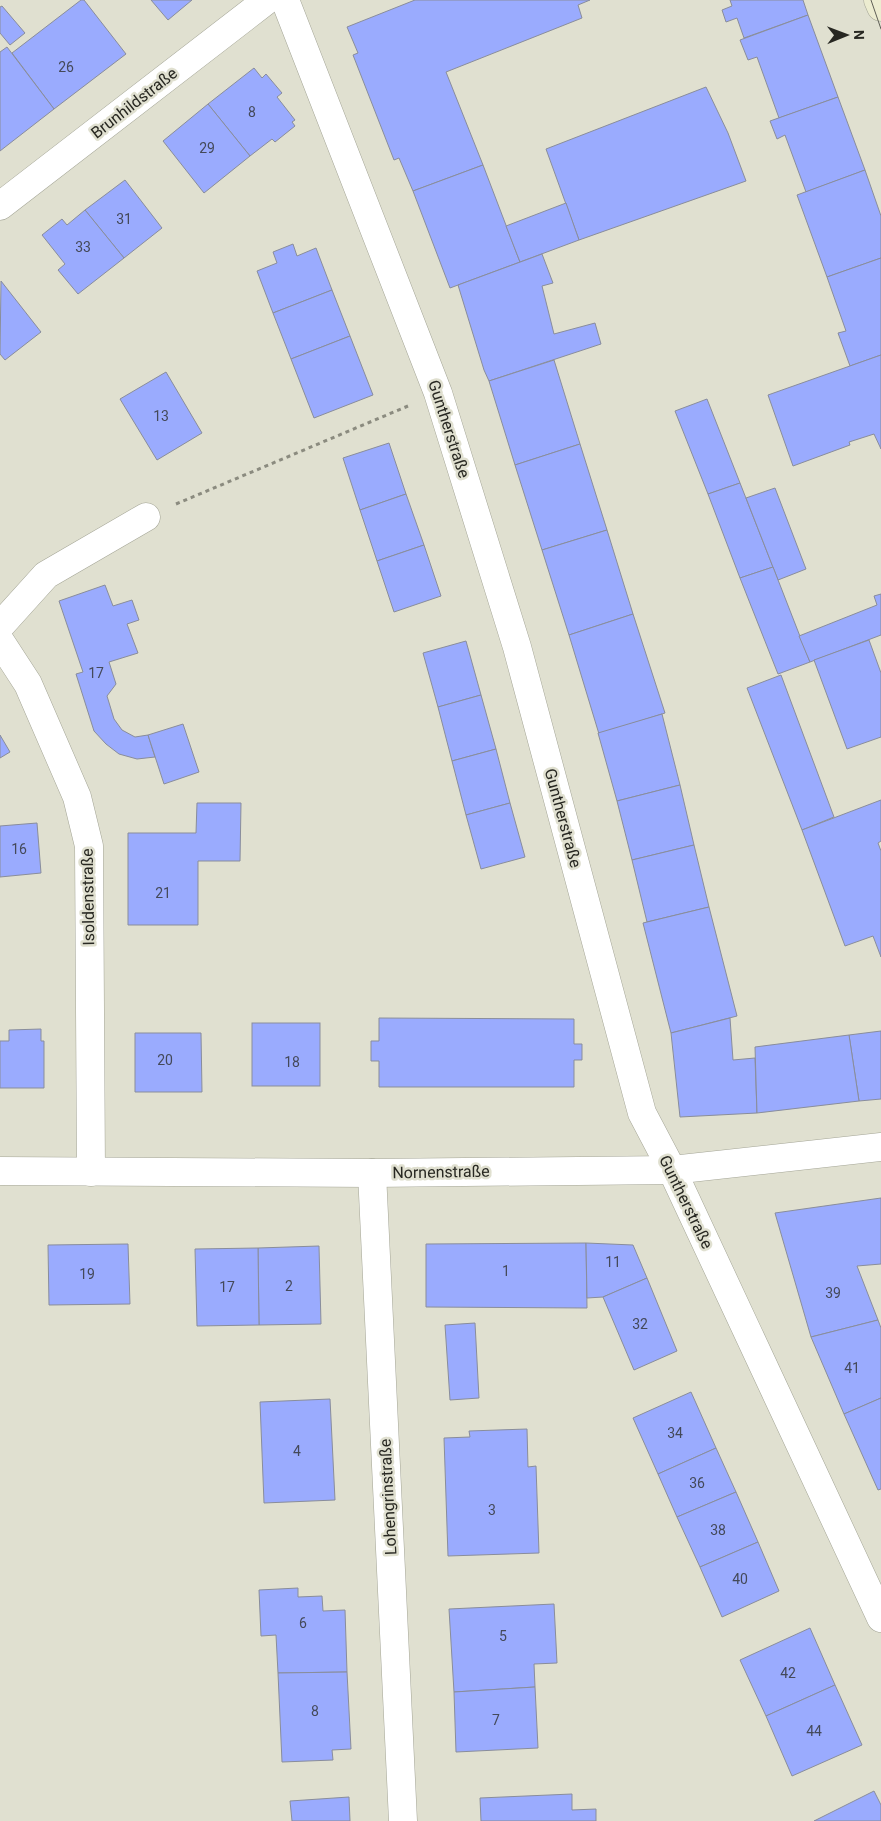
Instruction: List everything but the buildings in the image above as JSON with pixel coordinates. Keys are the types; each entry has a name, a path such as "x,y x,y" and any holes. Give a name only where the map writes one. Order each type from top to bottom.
{"main road":[{"path":"878,0 881,7"}],"street":[{"name":"Brunhildstraße","path":"0,206 267,0"},
{"name":"Guntherstraße","path":"285,0 438,393 517,647 642,1114 672,1170 881,1618"},
{"path":"0,626 46,575 146,516"},
{"name":"Isoldenstraße","path":"0,641 28,684 77,797 88,846 90,1172"},
{"name":"Nornenstraße","path":"0,1171 372,1173 672,1170 881,1147"},
{"name":"Lohengrinstraße","path":"372,1173 403,1821"}],"path":[{"path":"146,516 438,393"}],"tram line":[{"path":"871,0 881,29"}]}
